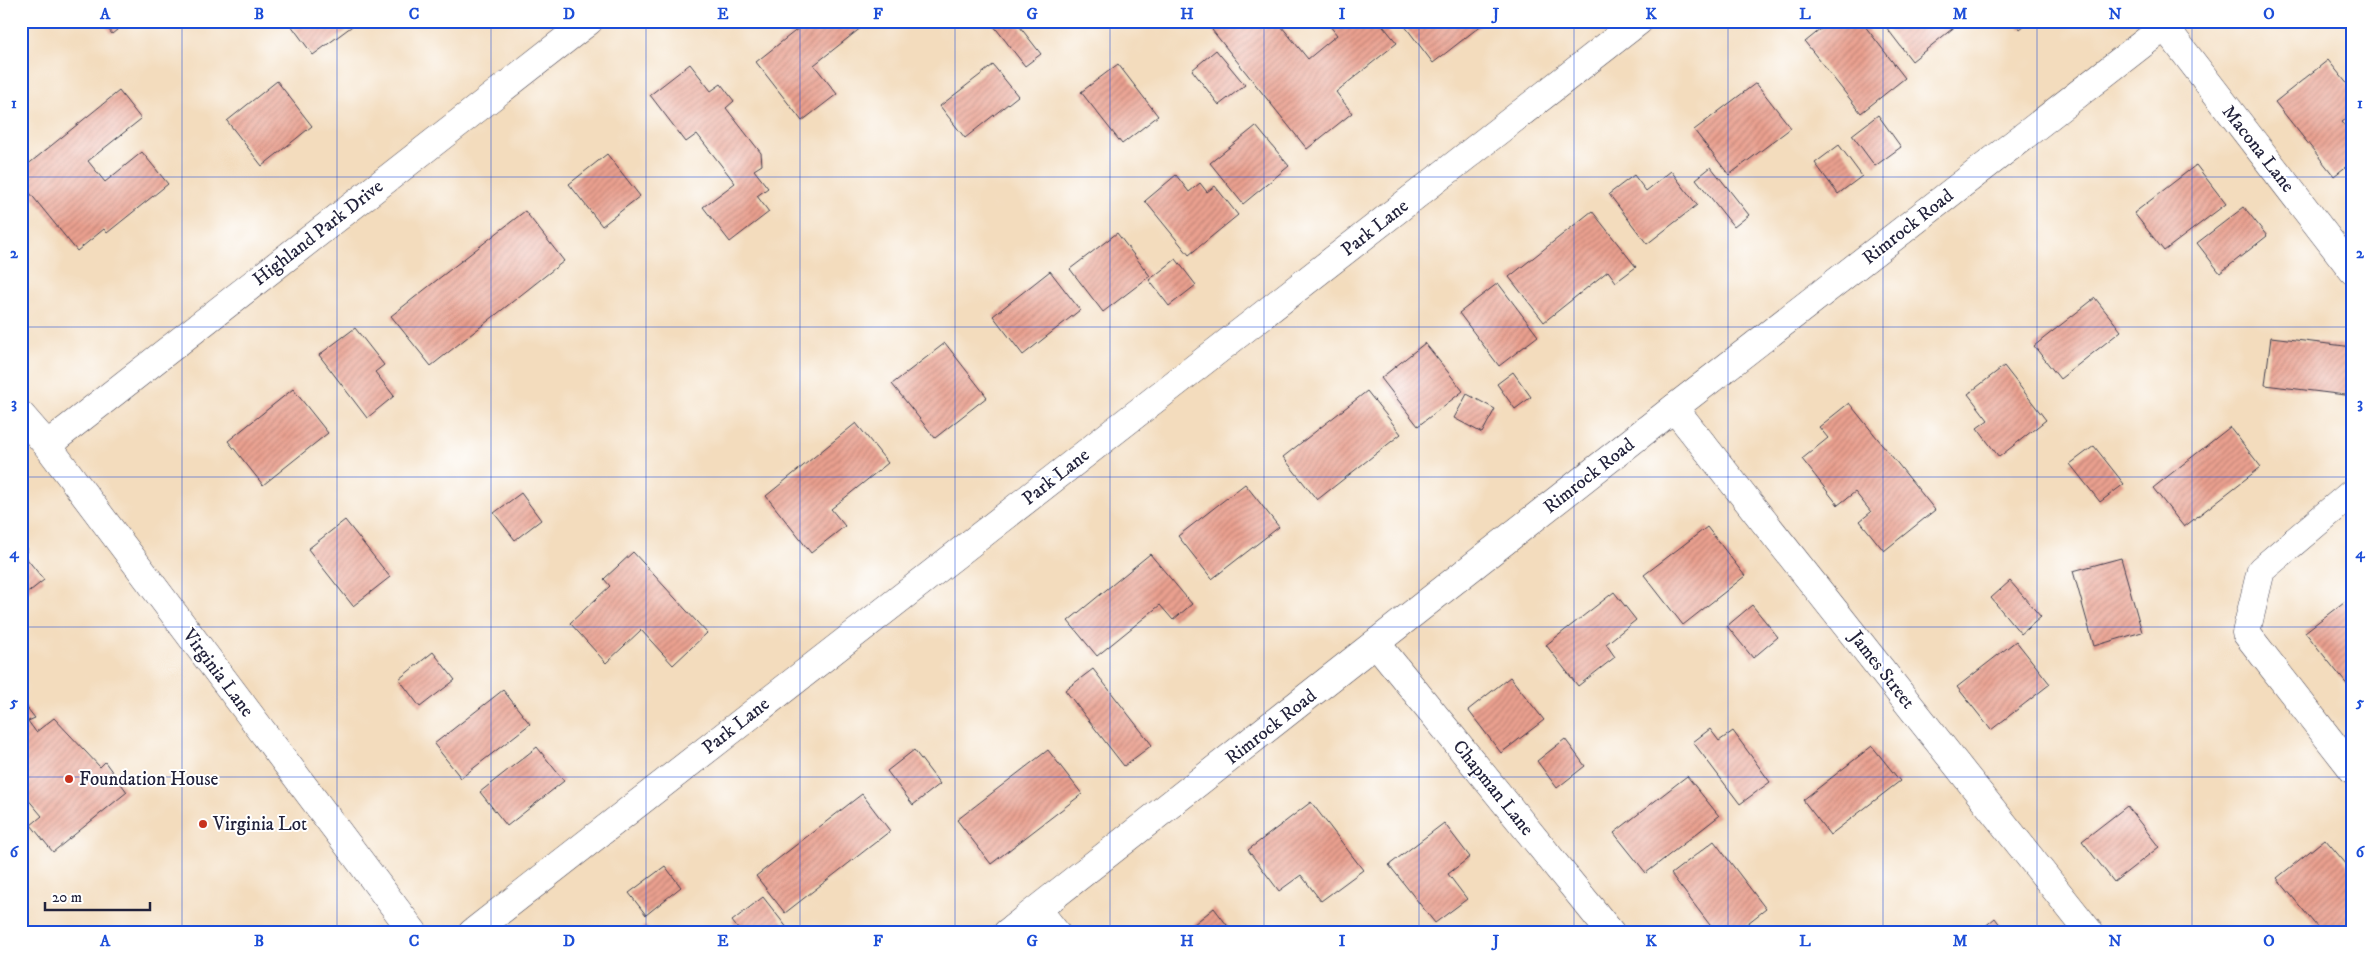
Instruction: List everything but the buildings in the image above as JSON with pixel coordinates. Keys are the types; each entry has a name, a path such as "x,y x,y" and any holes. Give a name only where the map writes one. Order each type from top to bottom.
{"street":[{"name":"Highland Park Drive","path":"47,445 560,30 589,21"},
{"name":"Park Lane","path":"472,933 1639,21"},
{"name":"Macona Lane","path":"2168,24 2353,270"},
{"name":"Rimrock Road","path":"1007,933 1674,408 2168,24"},
{"name":"James Street","path":"1674,408 2090,933"},
{"name":"Virginia Lane","path":"21,415 47,445 414,933"},
{"path":"2353,492 2261,570 2246,633 2353,770"},
{"name":"Chapman Lane","path":"1376,643 1610,933"},
{"path":"1038,910 1056,933"}],"place":[{"name":"Foundation House","path":"69,779"},
{"name":"Virginia Lot","path":"203,824"}]}
